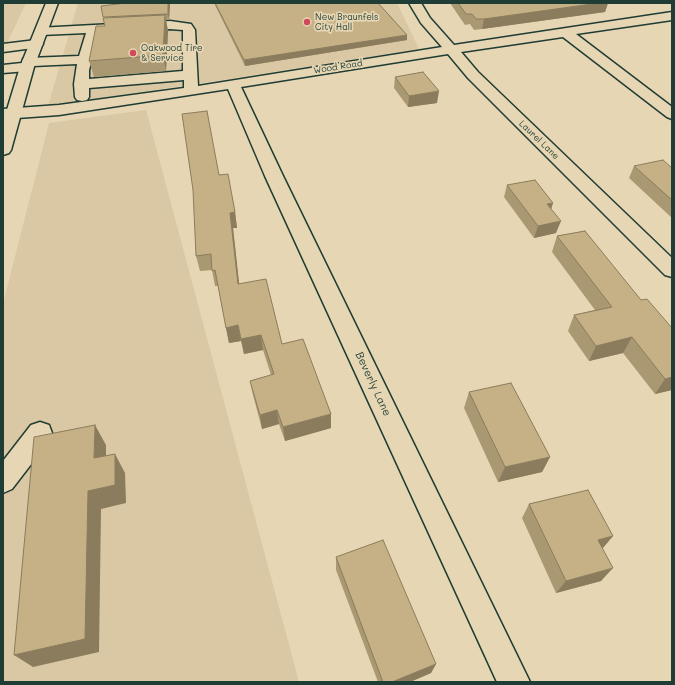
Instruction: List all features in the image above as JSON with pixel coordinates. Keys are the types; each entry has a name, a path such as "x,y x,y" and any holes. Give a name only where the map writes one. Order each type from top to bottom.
{"street":[{"path":"3,150 8,113 52,3"},
{"name":"Laurel Lane","path":"415,3 425,20 449,50 473,76 672,270"},
{"name":"Wood Road","path":"8,113 83,107 233,85 368,56 449,50 672,16"},
{"path":"652,18 672,31"},
{"path":"41,31 175,24 187,27 189,30 191,91"},
{"path":"83,107 82,70 93,29"},
{"path":"565,32 672,114"},
{"path":"3,48 36,44"},
{"path":"3,69 27,65 85,60"},
{"path":"82,84 190,75"},
{"name":"Beverly Lane","path":"233,85 274,176 514,682"},
{"path":"3,481 40,433"}],"shaded area":[{"path":"3,3 26,3 3,52"},
{"path":"78,3 397,3 419,49 48,106"},
{"path":"146,110 299,682 3,682 3,304 49,123"}],"building":[{"path":"126,3 168,3 168,14 103,17 101,6"},
{"name":"New Braunfels City Hall","path":"215,3 378,3 407,35 244,60"},
{"path":"458,3 599,3 476,19 472,14 466,14"},
{"path":"165,15 163,55 89,61 96,26 105,26 103,18"},
{"path":"423,72 439,91 409,96 395,77"},
{"path":"207,111 219,175 228,174 235,212 230,213 238,284 266,279 282,344 303,339 331,414 283,427 277,410 260,415 250,381 274,374 261,335 241,339 238,325 226,328 215,270 212,271 211,254 196,256 193,190 182,114"},
{"path":"663,160 672,168 672,200 634,166"},
{"path":"535,180 553,203 547,204 561,221 538,226 507,185"},
{"path":"585,231 641,300 647,299 672,328 672,377 665,379 632,337 596,346 574,315 612,307 557,236"},
{"path":"511,383 550,457 505,467 469,392"},
{"path":"95,425 94,458 115,454 115,485 88,491 85,639 14,655 34,437"},
{"path":"588,490 613,536 598,540 613,568 566,581 529,504"},
{"path":"383,540 436,664 392,682 383,682 336,557"}],"place":[{"name":"New Braunfels City Hall","path":"307,22"},
{"name":"Oakwood Tire & Service","path":"133,53"}]}
